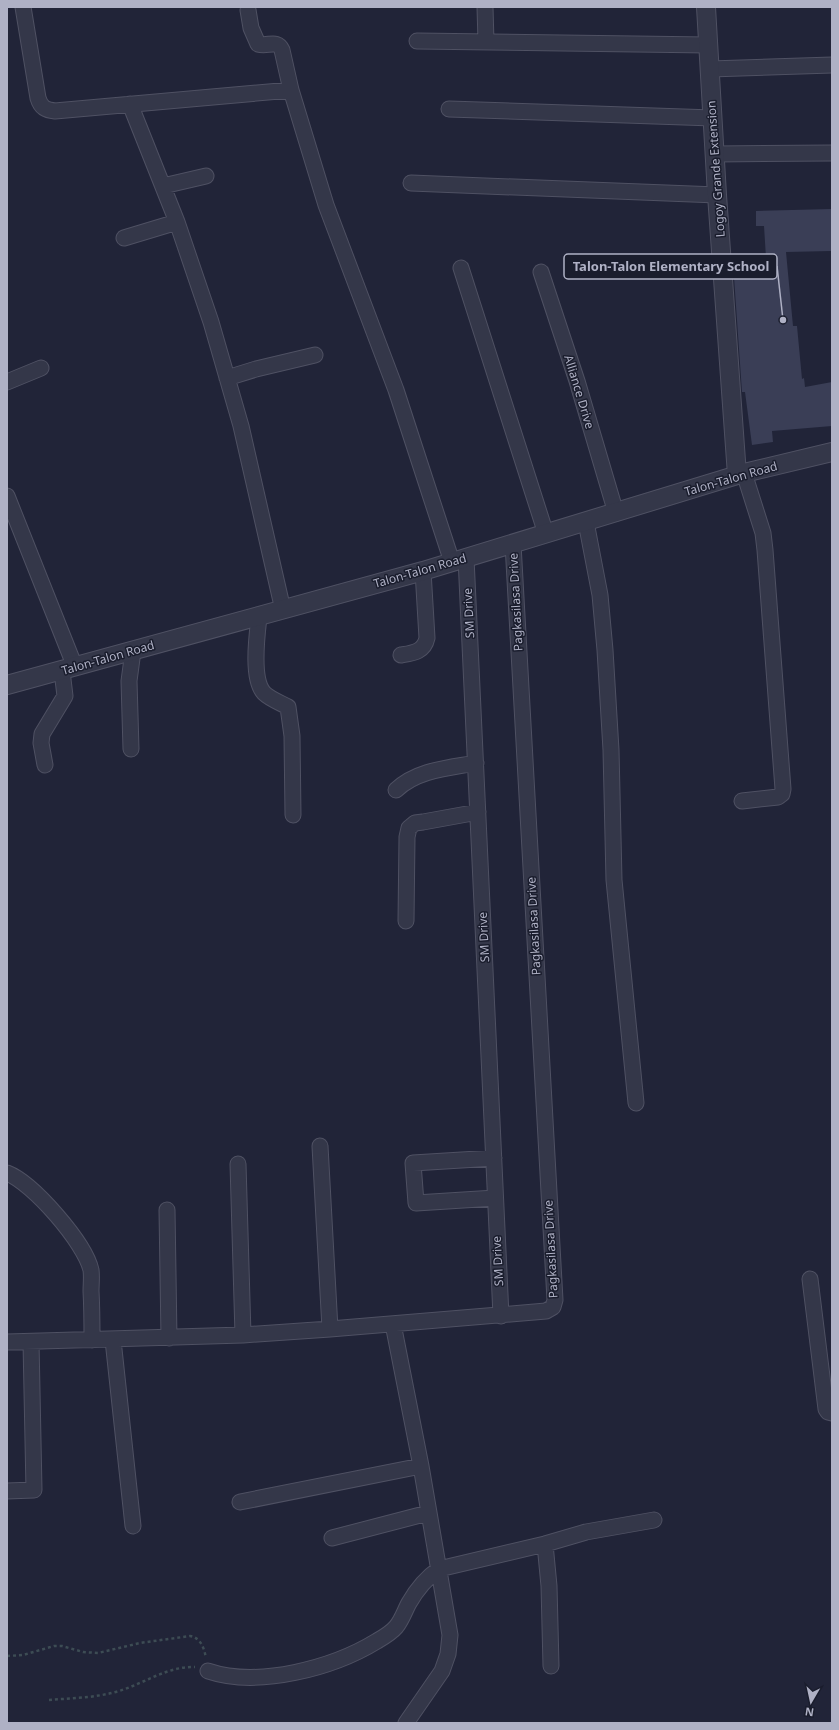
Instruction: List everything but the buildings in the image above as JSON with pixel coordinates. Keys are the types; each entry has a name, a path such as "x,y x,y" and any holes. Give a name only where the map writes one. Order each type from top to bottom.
{"street":[{"path":"23,7 38,98 43,108 55,111 292,90"},
{"path":"485,7 486,42"},
{"name":"Logoy Grande Extension","path":"706,7 717,195 740,474"},
{"name":"SM Drive","path":"248,10 251,28 258,44 262,45 277,43 280,45 326,205 459,560 476,763 501,1316"},
{"path":"417,41 708,45"},
{"path":"710,69 832,65"},
{"path":"130,104 177,222 227,378 241,426 283,610"},
{"path":"449,109 712,118"},
{"path":"715,154 832,153"},
{"path":"163,186 206,176"},
{"path":"411,183 717,195"},
{"path":"124,238 177,222"},
{"path":"461,268 546,534"},
{"name":"Alliance Drive","path":"541,272 577,381 616,513"},
{"path":"227,378 256,369 314,355"},
{"path":"7,382 40,368"},
{"name":"Talon-Talon Road","path":"7,686 423,571 740,474 832,452"},
{"path":"740,474 761,527 764,544 783,789 782,794 778,797 742,801"},
{"path":"7,496 68,669 65,696 42,734 41,743 45,765"},
{"path":"586,522 600,595 605,650 612,750 614,880 636,1103"},
{"name":"Pagkasilasa Drive","path":"501,1316 546,1311 553,1307 555,1300 513,544"},
{"path":"401,655 419,651 426,645 427,638 423,571"},
{"path":"259,617 256,654 258,683 265,693 288,707 292,736 293,815"},
{"path":"131,749 129,682 133,651"},
{"path":"396,790 413,777 476,763"},
{"path":"406,921 407,837 409,828 422,822 478,812"},
{"path":"320,1146 330,1329"},
{"path":"494,1158 413,1164 416,1203 495,1198"},
{"path":"238,1164 243,1334"},
{"path":"7,1173 14,1176 32,1190 71,1232 82,1248 91,1271 92,1340"},
{"path":"167,1210 169,1338"},
{"path":"810,1279 826,1409 828,1412 832,1413"},
{"path":"7,1342 169,1338 330,1329 501,1316"},
{"path":"393,1324 421,1466 450,1635 448,1654 442,1671 406,1723"},
{"path":"113,1340 133,1526"},
{"path":"7,1491 34,1490 31,1342"},
{"path":"240,1502 421,1466"},
{"path":"332,1538 428,1513"},
{"path":"208,1671 222,1676 234,1677 275,1675 311,1668 345,1658 364,1649 397,1627 419,1586 439,1569 545,1544 586,1532 654,1520"},
{"path":"545,1544 551,1666"}],"path":[{"path":"7,1656 23,1655 54,1646 62,1646 83,1652 98,1653 140,1643 190,1636 196,1637 205,1649 208,1671 197,1667 183,1667 118,1691 96,1696 49,1700"}],"place":[{"name":"Talon-Talon Elementary School","path":"783,320"}]}
